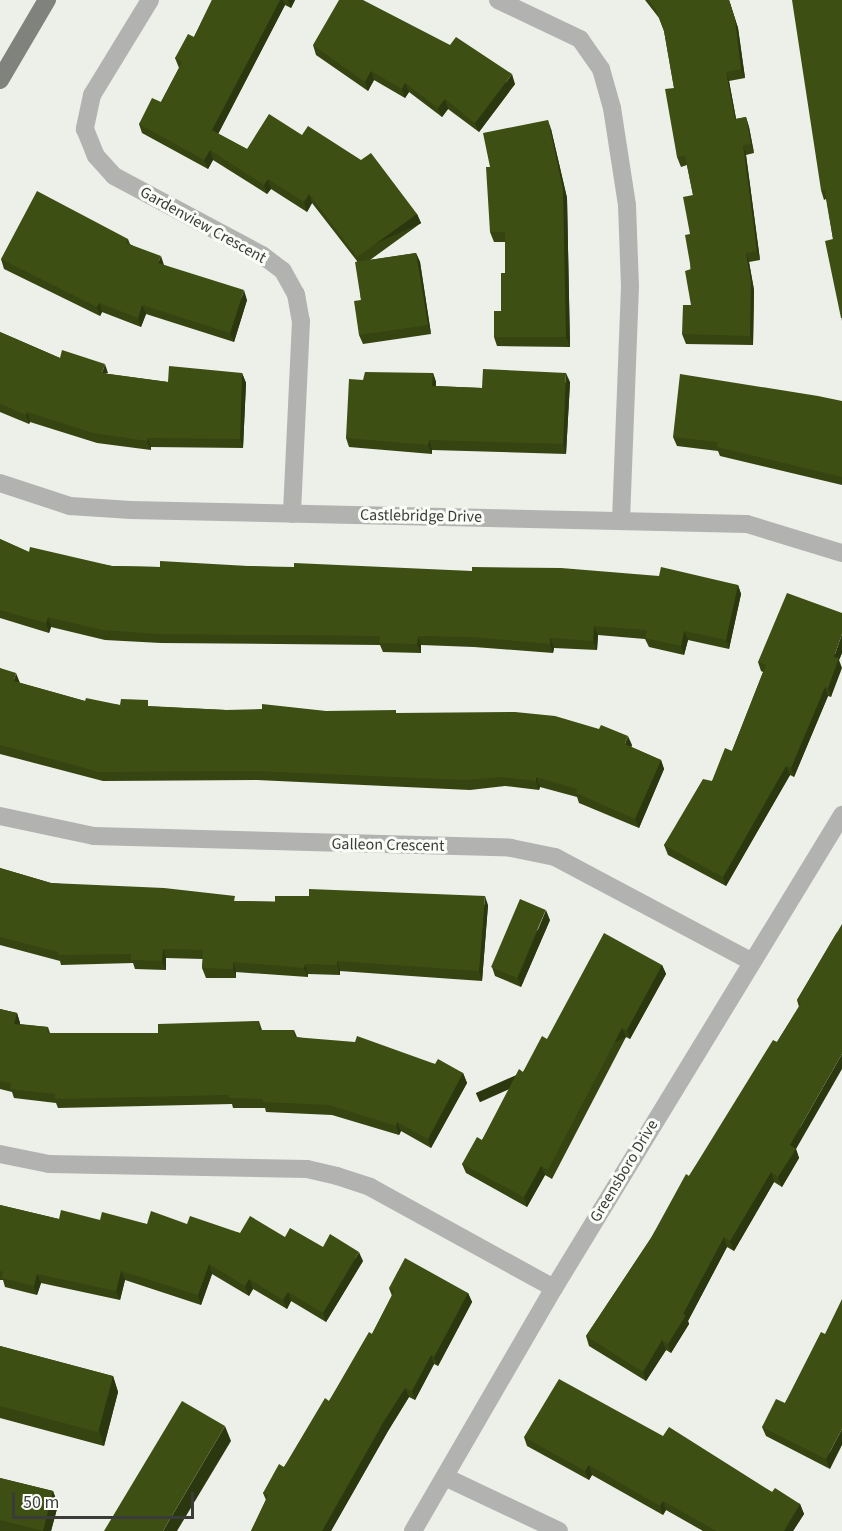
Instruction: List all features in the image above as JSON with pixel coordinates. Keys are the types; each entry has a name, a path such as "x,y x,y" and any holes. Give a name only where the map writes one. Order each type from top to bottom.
{"main road":[{"path":"0,80 47,0"}],"street":[{"name":"Gardenview Crescent","path":"150,0 92,95 85,129 96,156 114,177 262,255 283,271 296,294 300,321 292,514"},
{"path":"498,0 580,39 601,69 612,108 627,205 630,286 621,519"},
{"name":"Castlebridge Drive","path":"0,483 70,506 292,514 621,519 747,524 842,553"},
{"name":"Greensboro Drive","path":"413,1531 554,1288 842,815"},
{"name":"Galleon Crescent","path":"0,816 94,836 511,848 555,857 751,961"},
{"path":"0,1154 49,1164 307,1169 337,1176 370,1187 554,1288"},
{"path":"445,1477 559,1531"}],"building":[{"path":"212,0 280,0 212,130 247,149 269,114 302,135 308,126 361,160 371,153 417,214 357,257 309,194 304,202 268,179 264,185 210,150 204,160 139,124 152,98 161,102 182,62 175,58 188,34 194,37"},
{"path":"339,0 363,0 450,45 456,37 512,74 475,123 445,99 438,108 405,83 402,89 371,71 365,82 313,45"},
{"path":"649,0 729,0 735,19 741,69 726,72 735,119 746,117 751,144 743,145 757,251 746,253 751,281 750,336 682,334 683,305 691,305 685,271 691,269 685,235 690,234 683,197 693,195 685,156 677,157 665,89 674,88 664,31 656,10"},
{"path":"792,0 842,0 842,318 825,241 833,239 825,190 821,190"},
{"path":"548,120 563,189 566,337 494,337 494,311 501,311 501,273 505,273 505,232 490,232 486,167 490,167 483,133"},
{"path":"37,191 128,239 126,243 161,256 158,263 244,290 230,333 142,305 138,318 99,303 97,307 1,259"},
{"path":"416,253 428,325 359,335 354,301 361,300 355,262"},
{"path":"0,332 60,358 62,350 105,364 102,373 168,382 169,366 242,373 240,439 148,438 147,441 93,433 27,412 26,415 0,404"},
{"path":"483,369 566,373 563,444 429,440 428,445 346,438 349,379 363,380 365,372 433,373 432,386 482,388"},
{"path":"680,374 842,401 842,477 717,447 718,442 673,437"},
{"path":"0,539 29,552 30,547 112,566 160,567 160,561 294,567 294,563 472,571 472,567 561,568 659,576 661,567 738,585 726,640 684,631 681,646 645,638 647,630 594,626 593,641 550,638 550,644 470,637 418,636 417,644 379,643 380,636 158,634 102,630 48,617 46,623 0,610"},
{"path":"787,593 842,613 842,634 834,657 839,658 828,688 825,687 791,768 786,766 723,877 664,845 703,779 712,781 725,748 732,751 766,665 758,662"},
{"path":"0,668 16,673 14,681 85,701 86,698 120,705 121,699 148,700 148,706 226,710 262,709 262,704 326,711 515,712 555,716 599,729 601,725 628,736 625,744 661,760 635,819 576,793 577,789 536,777 536,781 502,777 466,780 253,771 99,772 0,745"},
{"path":"0,868 51,883 164,888 235,896 234,901 275,902 275,896 309,896 309,889 485,896 479,971 337,961 337,965 305,964 304,968 233,962 233,969 202,968 203,950 163,949 162,961 131,960 131,954 58,955 58,952 0,937"},
{"path":"520,899 546,910 517,978 491,967"},
{"path":"842,924 842,1054 790,1145 796,1149 778,1177 771,1172 730,1241 724,1237 683,1314 686,1315 668,1344 662,1340 643,1372 586,1336 651,1238 686,1174 689,1176 773,1040 777,1042 801,1003 797,1000"},
{"path":"604,933 662,965 627,1030 622,1028 548,1170 541,1166 524,1197 462,1164 477,1137 482,1140 519,1069 523,1072 542,1036 547,1039"},
{"path":"0,1009 17,1013 14,1024 48,1027 47,1033 158,1033 158,1024 259,1021 259,1030 294,1030 294,1037 355,1042 357,1036 435,1064 438,1059 463,1073 428,1139 397,1122 396,1126 329,1105 263,1102 263,1099 229,1098 229,1095 55,1099 55,1094 10,1089 11,1083 0,1081"},
{"path":"0,1205 59,1219 61,1210 100,1220 102,1212 147,1224 151,1211 187,1224 190,1216 240,1233 250,1216 285,1237 290,1228 323,1247 330,1234 359,1252 323,1313 288,1292 283,1300 249,1279 245,1286 209,1264 198,1295 121,1271 116,1291 37,1274 34,1286 2,1278 3,1272 0,1271"},
{"path":"405,1258 468,1293 434,1357 431,1355 412,1391 405,1388 322,1531 251,1531 268,1495 263,1493 279,1464 284,1467 325,1398 329,1401 369,1332 372,1334 394,1291 389,1288"},
{"path":"842,1299 842,1429 826,1459 762,1427 776,1399 785,1403 821,1332 825,1334"},
{"path":"0,1346 113,1376 98,1432 0,1406"},
{"path":"559,1379 663,1436 669,1427 772,1492 775,1488 800,1504 784,1531 716,1531 663,1501 660,1506 589,1465 585,1471 524,1437"},
{"path":"182,1401 225,1426 163,1531 104,1531"},
{"path":"0,1478 53,1491 43,1531 0,1520"}]}
